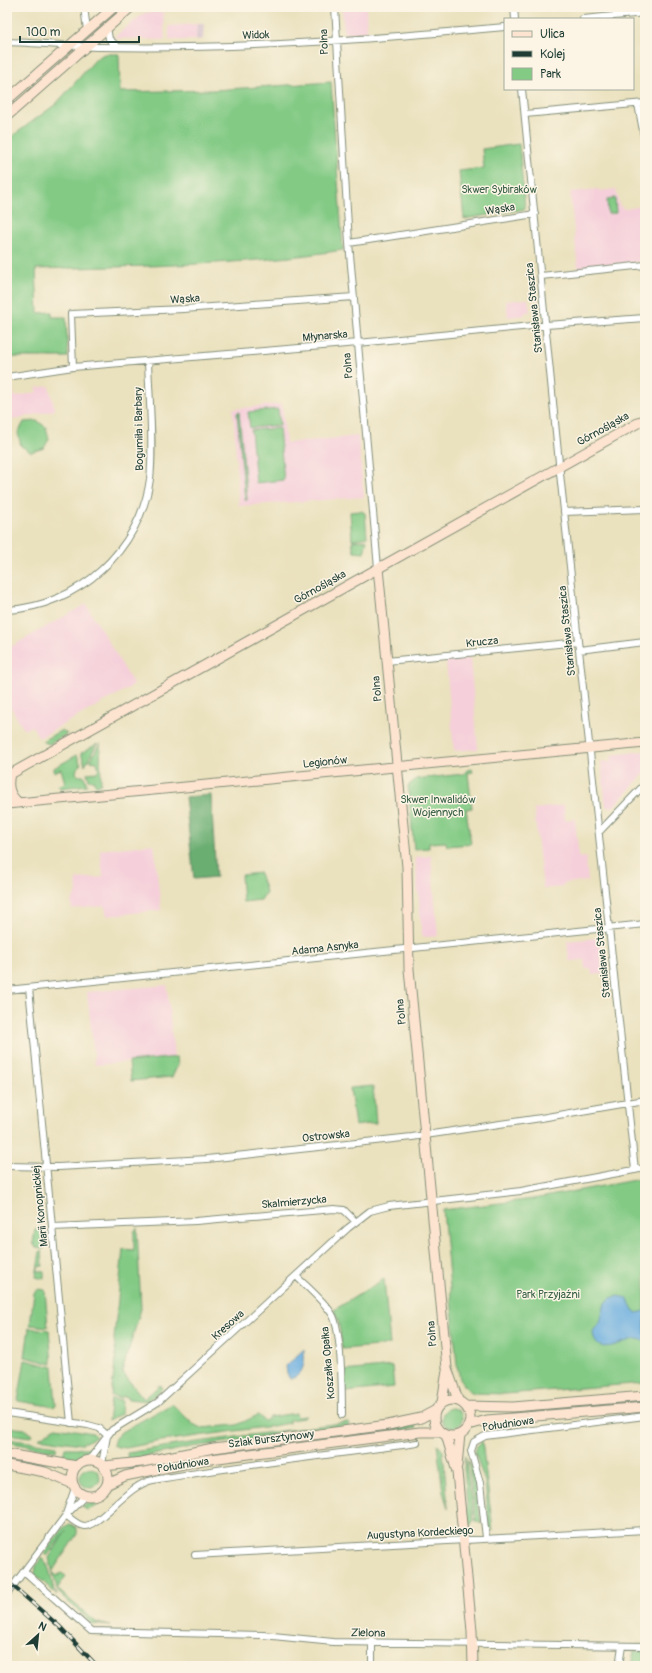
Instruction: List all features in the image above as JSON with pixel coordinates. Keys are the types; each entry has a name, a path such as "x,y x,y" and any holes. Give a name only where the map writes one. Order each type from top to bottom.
{"street":[{"path":"84,7 87,30"},
{"path":"7,100 114,7"},
{"path":"7,116 131,7"},
{"name":"Polna","path":"335,7 349,243 378,568 407,867 408,949 447,1368 458,1400"},
{"path":"514,7 515,18"},
{"path":"594,18 645,13"},
{"name":"Widok","path":"7,42 85,46 187,47 336,42 504,26"},
{"path":"107,27 109,39 117,46"},
{"name":"Stanisława Staszica","path":"522,90 559,467 635,1170"},
{"path":"525,114 642,104 645,142"},
{"name":"Wąska","path":"349,243 535,214"},
{"path":"541,276 645,266"},
{"name":"Wąska","path":"73,367 71,314 183,310 354,297"},
{"name":"Młynarska","path":"7,377 73,367 358,343 546,325 645,318"},
{"name":"Bogumiła i Barbary","path":"7,610 45,604 79,588 110,562 131,533 145,500 150,473 148,361"},
{"name":"Górnośląska","path":"9,775 645,419"},
{"path":"564,512 645,508"},
{"name":"Krucza","path":"387,662 578,642"},
{"path":"579,650 645,642"},
{"name":"Legionów","path":"7,804 645,743"},
{"path":"9,775 9,789 14,799 19,803"},
{"path":"599,832 645,784"},
{"name":"Adama Asnyka","path":"7,990 645,924"},
{"name":"Marii Konopnickiej","path":"29,988 70,1422"},
{"name":"Ostrowska","path":"7,1166 46,1167 207,1159 425,1135 645,1100"},
{"path":"356,1222 370,1211 382,1207 534,1189 645,1168"},
{"name":"Skalmierzycka","path":"52,1227 196,1221 334,1208 344,1210 356,1222"},
{"name":"Kresowa","path":"88,1460 107,1435 116,1426 158,1402 356,1222"},
{"name":"Koszałka Opałka","path":"296,1276 329,1310 335,1320 341,1379 342,1415"},
{"name":"Polna","path":"442,1402 447,1368"},
{"path":"466,1406 513,1407 645,1396"},
{"path":"457,1472 443,1434 434,1423 434,1412 442,1402 452,1399 458,1400 466,1406 470,1415 469,1424"},
{"path":"473,1666 473,1645 457,1472 460,1434 469,1424 487,1420 645,1407"},
{"name":"Szlak Bursztynowy","path":"103,1465 142,1462 214,1448 388,1425 421,1418 434,1412"},
{"path":"7,1413 94,1426 107,1435 103,1465 108,1475 108,1484 101,1493 96,1496 86,1496 74,1486 45,1472 7,1465"},
{"name":"Południowa","path":"486,1538 481,1489 471,1456 472,1446 477,1439 485,1436 645,1416"},
{"name":"Szlak Bursztynowy","path":"108,1484 125,1476 210,1459 420,1432 443,1434"},
{"path":"443,1434 460,1434"},
{"name":"Południowa","path":"66,1515 80,1525 91,1524 132,1489 148,1481 199,1472 417,1443"},
{"path":"7,1454 77,1466"},
{"path":"66,1515 74,1486 72,1474 77,1466 88,1460 103,1465"},
{"path":"7,1594 25,1572 66,1515 86,1496"},
{"name":"Augustyna Kordeckiego","path":"196,1555 645,1530"},
{"name":"Zielona","path":"25,1572 91,1631 263,1635 319,1641 473,1645 645,1646"},
{"path":"372,1642 372,1666"},
{"path":"619,1666 622,1646"}],"shaded area":[{"path":"342,7 366,7 367,32 344,34"},
{"path":"163,12 165,40 113,38 144,13"},
{"path":"197,24 196,40 169,40 169,26"},
{"path":"197,24 204,24 203,39 196,40"},
{"path":"599,189 599,191 616,189 619,205 624,209 645,206 645,261 578,268 570,192"},
{"path":"528,299 530,312 525,312 525,315 508,317 506,301"},
{"path":"49,386 55,410 7,421 7,389 12,388 15,397 37,392 36,388"},
{"path":"282,404 286,443 358,436 364,497 239,506 233,409"},
{"path":"86,604 134,685 39,738 32,726 24,730 7,701 7,649"},
{"path":"470,658 478,749 454,751 446,660"},
{"path":"645,751 645,773 613,807 606,807 601,762 612,761 611,755"},
{"path":"564,805 565,820 575,819 579,858 586,857 588,881 565,883 562,887 543,889 534,809"},
{"path":"154,844 161,910 107,916 105,906 72,909 71,901 77,892 76,879 103,877 100,850"},
{"path":"431,856 438,936 425,937 422,935 415,857"},
{"path":"600,939 603,974 592,975 591,968 585,969 584,960 569,961 567,941"},
{"path":"167,985 174,1057 95,1065 87,992"}],"green space":[{"path":"104,54 119,54 120,92 214,90 331,82 343,250 228,262 36,269 38,313 52,312 52,317 66,317 68,357 7,357 7,140 56,104 96,59"},
{"name":"Skwer Sybiraków","path":"519,144 525,209 464,219 459,171 484,168 482,149"},
{"path":"615,198 616,213 608,214 607,199"},
{"path":"278,409 280,425 250,428 248,412"},
{"path":"239,412 247,500 245,500 237,413"},
{"path":"37,421 46,427 49,439 44,448 31,452 21,446 18,433 24,422"},
{"path":"279,428 284,480 256,483 251,430"},
{"path":"361,511 365,513 367,537 352,540 350,512"},
{"path":"367,540 364,553 354,552 352,541"},
{"path":"62,730 67,734 49,744 42,741"},
{"path":"100,743 101,784 96,785 93,780 89,780 87,773 97,772 99,769 97,762 90,761"},
{"path":"97,744 85,765 81,753"},
{"path":"77,755 81,765 77,768 76,773 79,776 84,776 87,785 60,788 58,786 65,783 61,769 54,772 54,768"},
{"name":"Skwer Inwalidów Wojennych","path":"472,769 473,772 468,773 472,808 466,809 471,844 447,846 446,842 429,843 429,848 414,849 408,786 416,779 464,774 467,770"},
{"path":"211,795 216,877 194,879 185,797"},
{"path":"260,873 266,892 261,900 243,902 241,875"},
{"path":"177,1057 178,1065 172,1077 131,1081 129,1062"},
{"path":"373,1086 376,1123 355,1126 350,1088"},
{"name":"Park Przyjaźni","path":"645,1178 645,1383 505,1394 473,1393 467,1389 460,1379 457,1365 443,1210 533,1199"},
{"path":"137,1228 141,1309 122,1372 144,1399 160,1385 162,1389 147,1401 128,1399 128,1397 122,1396 122,1398 111,1396 116,1354 114,1339 123,1249 134,1250 134,1232"},
{"path":"35,1229 42,1229 44,1249 36,1248 33,1243"},
{"path":"40,1251 42,1252 43,1266 38,1267 38,1271 44,1271 44,1279 36,1277"},
{"path":"384,1279 390,1345 342,1349 339,1323 334,1310"},
{"path":"39,1289 45,1290 48,1327 30,1325 34,1293"},
{"path":"29,1328 49,1330 52,1364 25,1357"},
{"path":"25,1360 53,1367 55,1407 18,1401"},
{"path":"392,1366 394,1387 346,1392 344,1371"},
{"path":"111,1399 122,1400 121,1414 108,1421"},
{"path":"172,1404 193,1424 201,1428 237,1425 258,1415 265,1421 270,1417 296,1413 297,1417 306,1416 304,1418 289,1420 289,1423 161,1441 126,1448 113,1445 115,1438 121,1432"},
{"path":"452,1408 459,1411 462,1418 459,1425 452,1428 445,1425 442,1418 445,1411"},
{"path":"348,1422 349,1425 346,1426 191,1447 128,1460 127,1453"},
{"path":"415,1424 416,1428 130,1471 129,1468 208,1454 395,1429"},
{"path":"7,1427 25,1429 32,1435 31,1437 7,1434"},
{"path":"56,1427 93,1433 96,1437 81,1444 39,1438"},
{"path":"7,1439 57,1446 56,1451 7,1442"},
{"path":"482,1441 493,1531 489,1528 485,1482 475,1453 477,1446"},
{"path":"437,1444 443,1451 448,1508 443,1492"},
{"path":"65,1448 94,1448 88,1453 79,1457 70,1460 62,1460"},
{"path":"465,1456 474,1520 469,1527 464,1468"},
{"path":"468,1460 475,1475 481,1524 476,1521"},
{"path":"90,1468 97,1471 100,1478 97,1485 90,1488 83,1485 80,1478 83,1471"},
{"path":"124,1481 97,1506 87,1510 81,1506 102,1500 118,1484"},
{"path":"70,1524 77,1528 77,1534 53,1571 49,1558 66,1531 47,1556 44,1554 64,1527"},
{"path":"41,1558 47,1565 57,1595 35,1574 36,1566"},
{"path":"53,1573 57,1576 61,1573 66,1576 57,1589"},
{"path":"57,1589 97,1623 111,1626 93,1624 58,1592"},
{"path":"634,1651 645,1651 645,1666 631,1666"}],"water":[{"path":"618,1296 627,1298 633,1310 637,1313 645,1311 645,1342 636,1339 604,1347 598,1345 595,1340 593,1331 600,1323 605,1303 611,1298"},
{"path":"304,1349 303,1367 299,1374 290,1379 287,1374 286,1366"}],"railway":[{"path":"7,1581 59,1626 97,1666"}]}
